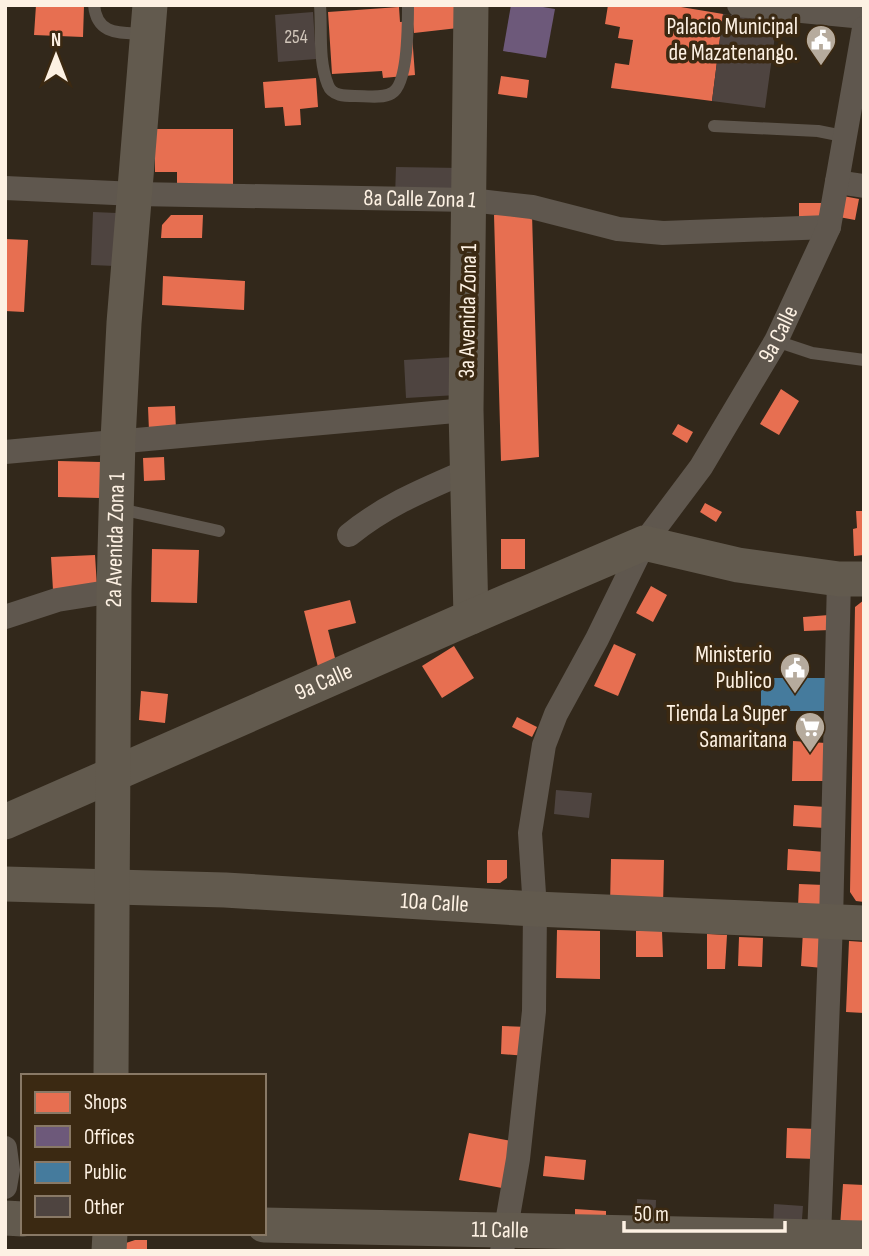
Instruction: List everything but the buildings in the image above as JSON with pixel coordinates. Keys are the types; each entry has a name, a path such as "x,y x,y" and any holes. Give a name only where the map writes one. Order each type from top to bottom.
{"street":[{"name":"3a Avenida Zona 1","path":"471,5 466,410 471,617"},
{"path":"739,5 864,17"},
{"name":"2a Avenida Zona 1","path":"111,1074 114,591 118,440 124,323 149,20"},
{"name":"9a Calle","path":"5,822 644,543 701,467 776,341 829,226 864,28"},
{"path":"837,182 864,186"},
{"name":"8a Calle Zona 1","path":"5,188 136,194 470,200 532,206 618,229 663,233 829,226"},
{"path":"5,452 466,410"},
{"path":"349,535 396,502 467,471"},
{"path":"505,1240 518,1159 534,1011 535,909 530,832 544,745 556,713 597,639 644,543 738,565 852,579 847,922 819,1237"},
{"path":"5,617 57,600 114,591"},
{"name":"10a Calle","path":"5,884 225,890 535,909 847,922"},
{"path":"5,1148 8,1170 5,1187"},
{"name":"11 Calle","path":"266,1224 505,1240 864,1238"}],"lane":[{"path":"94,5 99,24 106,30 149,20"},
{"path":"320,5 321,49 328,87 334,94 379,96 393,93 399,85 405,53 408,5"},
{"path":"714,126 818,131 843,136"},
{"path":"776,341 812,353 864,360"},
{"path":"116,510 125,509 219,531"}],"place":[{"name":"Palacio Municipal de Mazatenango.","path":"821,67"},
{"name":"Ministerio Publico","path":"795,695"},
{"name":"Tienda La Super Samaritana","path":"810,754"}]}
